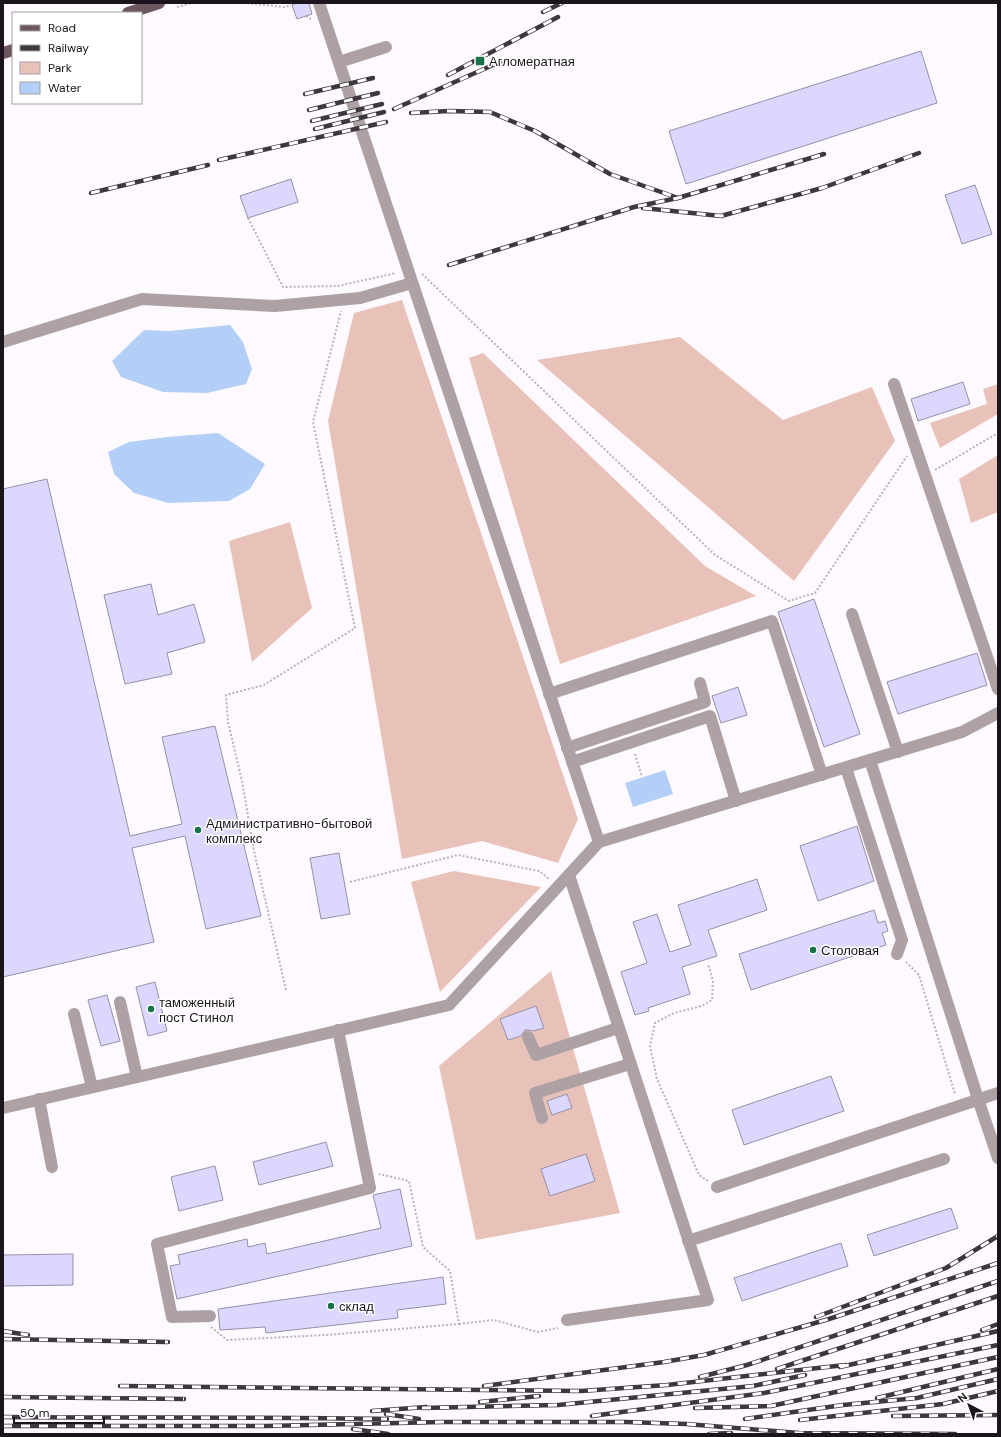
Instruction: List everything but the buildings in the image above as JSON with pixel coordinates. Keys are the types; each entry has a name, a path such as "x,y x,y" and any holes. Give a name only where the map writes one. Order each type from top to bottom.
{"main road":[{"path":"131,12 159,3"}],"street":[{"path":"319,3 598,842"},
{"path":"338,62 386,47"},
{"path":"3,342 142,299 275,306 360,298 412,283"},
{"path":"894,384 998,689"},
{"path":"852,614 898,752"},
{"path":"549,694 772,621 822,774"},
{"path":"567,748 705,702 700,683"},
{"path":"3,1108 449,1005 598,842 962,732 998,712"},
{"path":"572,762 710,716 736,801"},
{"path":"870,760 998,1158"},
{"path":"846,768 902,940 897,954"},
{"path":"563,1324 708,1300 569,875"},
{"path":"120,1002 137,1077"},
{"path":"74,1014 92,1087"},
{"path":"528,1037 536,1055 618,1028"},
{"path":"204,1316 172,1317 157,1244 370,1188 338,1030"},
{"path":"542,1118 535,1093 630,1064"},
{"path":"718,1187 998,1093"},
{"path":"39,1099 52,1167"},
{"path":"688,1241 944,1159"}],"path":[{"path":"177,7 192,3"},
{"path":"247,3 284,7 291,5"},
{"path":"248,218 283,288 338,286 398,272"},
{"path":"421,273 714,555 789,602 815,593 914,444"},
{"path":"286,990 254,851 242,781 228,722 226,695 264,685 355,628 313,422 344,299 338,286"},
{"path":"925,476 998,433"},
{"path":"631,742 642,777"},
{"path":"350,882 458,855 539,871 558,886"},
{"path":"897,954 920,974 955,1094"},
{"path":"708,964 713,981 712,1000 702,1006 674,1013 655,1023 650,1046 657,1079 699,1175 718,1187"},
{"path":"366,1171 409,1181 423,1247 450,1271 459,1324"},
{"path":"204,1316 227,1340 326,1335 494,1320 538,1332 563,1324"}],"green space":[{"path":"402,300 578,819 558,863 482,841 402,859 328,421 354,313"},
{"path":"680,337 783,420 872,387 895,441 794,581 537,360"},
{"path":"483,353 705,566 756,596 560,664 469,358"},
{"path":"998,384 998,414 940,448 930,423 987,404 983,389"},
{"path":"998,455 998,512 971,523 959,479"},
{"path":"290,522 312,608 252,662 229,541"},
{"path":"454,871 541,887 440,992 411,882"},
{"path":"551,971 620,1213 476,1240 439,1066"}],"water":[{"path":"230,325 243,342 252,369 246,384 207,393 163,392 121,377 112,361 144,330 169,331"},
{"path":"218,433 265,464 250,489 229,501 168,503 134,493 114,474 108,452 129,442"},
{"path":"665,770 673,794 633,807 625,783"}],"railway":[{"path":"543,12 562,3"},
{"path":"448,75 558,17"},
{"path":"394,109 502,61"},
{"path":"305,94 373,78"},
{"path":"309,110 378,93"},
{"path":"312,121 382,104"},
{"path":"411,113 449,111 490,112 535,131 610,174 678,198"},
{"path":"315,129 384,112"},
{"path":"219,160 386,122"},
{"path":"643,208 721,216 822,188 919,153"},
{"path":"449,265 634,207 678,198 824,154"},
{"path":"91,193 208,165"},
{"path":"816,1317 946,1268 998,1236"},
{"path":"484,1386 664,1362 704,1355 829,1319 998,1263"},
{"path":"700,1377 747,1365 998,1281"},
{"path":"777,1369 998,1296"},
{"path":"982,1330 998,1324"},
{"path":"3,1331 28,1335"},
{"path":"840,1367 998,1331"},
{"path":"3,1339 168,1342"},
{"path":"592,1416 764,1393 998,1345"},
{"path":"695,1408 771,1406 998,1357"},
{"path":"120,1386 581,1391 667,1385 845,1365"},
{"path":"877,1398 998,1369"},
{"path":"422,1408 558,1405 753,1386 805,1375"},
{"path":"745,1419 843,1405 917,1398 998,1379"},
{"path":"800,1420 943,1404 998,1391"},
{"path":"480,1402 539,1396"},
{"path":"3,1397 184,1399"},
{"path":"372,1411 426,1407"},
{"path":"386,1414 419,1419"},
{"path":"893,1416 998,1415"},
{"path":"3,1417 387,1419"},
{"path":"3,1426 266,1426 442,1422 626,1422 686,1424 799,1433 955,1434"},
{"path":"353,1429 388,1434"},
{"path":"709,1434 731,1433"}],"place":[{"name":"Агломератная","path":"480,61"},
{"name":"Административно-бытовой комплекс","path":"198,830"},
{"name":"Столовая","path":"813,950"},
{"name":"таможенный пост Стинол","path":"151,1009"},
{"name":"склад","path":"331,1306"}]}
